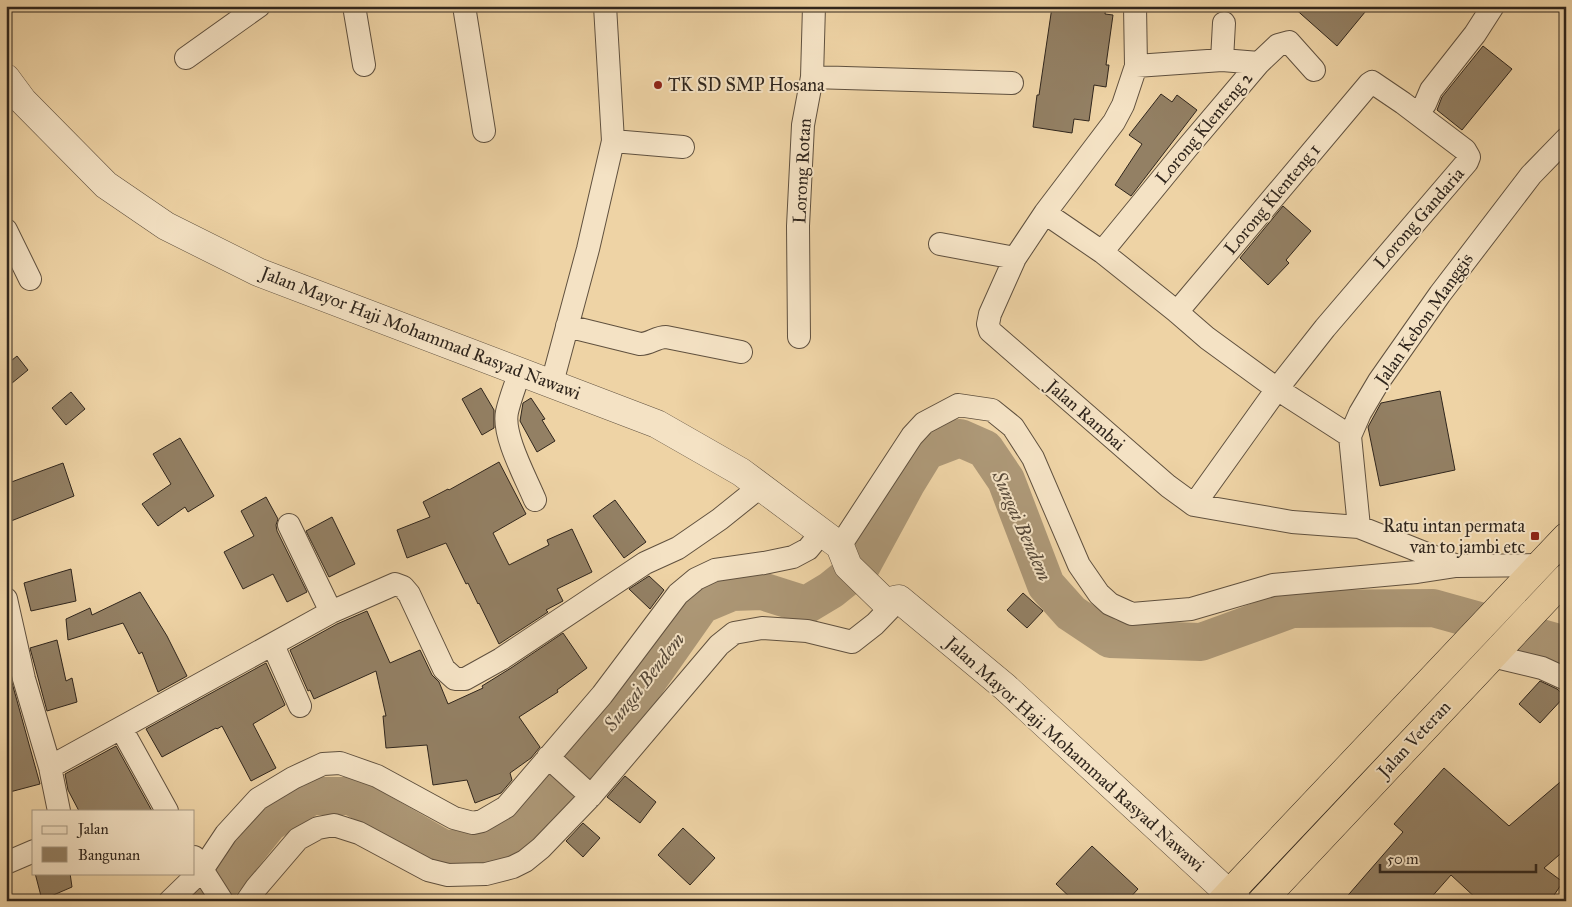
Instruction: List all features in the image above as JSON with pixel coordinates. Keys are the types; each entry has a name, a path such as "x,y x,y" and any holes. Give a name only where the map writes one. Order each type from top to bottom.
{"highway":[{"path":"1532,573 1566,537"},
{"name":"Jalan Veteran","path":"1229,898 1532,573"},
{"name":"Jalan Veteran","path":"1262,901 1560,584"}],"street":[{"path":"186,58 259,6"},
{"path":"354,6 364,65"},
{"path":"464,6 484,131"},
{"path":"552,383 588,249 613,141 605,6"},
{"name":"Lorong Rotan","path":"799,337 798,226 803,125 812,77 814,6"},
{"name":"Jalan Rambai","path":"1135,6 1136,66 1123,105 1114,122 1045,214 1015,258 990,314 988,324 990,331 1168,486 1194,505 1292,522 1358,526 1457,566 1532,573"},
{"path":"1416,112 1425,104 1431,90 1475,34 1493,6"},
{"path":"1222,60 1224,23"},
{"name":"Lorong Klenteng 2","path":"1102,252 1187,148 1259,63 1278,44 1289,42 1314,70"},
{"path":"1136,66 1222,60 1259,63"},
{"path":"812,77 1012,84"},
{"name":"Jalan Mayor Haji Mohammad Rasyad Nawawi","path":"6,78 24,101 106,185 166,226 258,272 657,424 741,472 837,548 892,600 1005,687 1229,898"},
{"name":"Lorong Gandaria","path":"1194,505 1277,389 1325,328 1467,162 1469,157 1465,150 1416,112 1372,82 1367,87"},
{"name":"Lorong Klenteng 1","path":"1177,312 1367,87"},
{"name":"Jalan Kebon Manggis","path":"1358,526 1350,436 1360,413 1379,381 1440,294 1530,175 1566,139"},
{"path":"613,141 683,147"},
{"path":"1045,214 1102,252 1207,338 1277,389 1350,436"},
{"path":"6,230 30,279"},
{"path":"940,244 1015,258"},
{"path":"567,326 640,344 646,344 659,337 666,337 741,352"},
{"path":"520,371 507,413 506,423 508,435 535,500"},
{"path":"170,901 207,877 226,834 258,799 293,778 323,764 340,763 377,776 454,818 473,823 482,821 506,807 552,760 678,594 696,579 715,570 764,564 793,557 808,549 837,548 912,436 924,423 958,404 992,410 1013,427 1032,458 1079,565 1099,594 1110,604 1132,614 1191,609 1273,585 1417,572 1457,566"},
{"path":"50,767 331,612 396,584 404,587 410,594 444,669 455,678 465,679 501,659 645,563 678,548 720,519 761,486"},
{"path":"289,526 331,612"},
{"path":"6,599 24,679 50,767 58,810"},
{"path":"247,901 298,839 318,828 334,825 359,832 428,870 448,875 486,874 513,867 525,861 541,848 586,792 719,645 734,633 762,628 807,631 852,642 875,624 892,600"},
{"path":"273,645 300,706"},
{"path":"1497,651 1566,679"},
{"path":"120,728 166,810"},
{"path":"552,760 586,792"},
{"path":"6,863 32,852"}],"building":[{"path":"1062,6 1106,6 1105,14 1113,15 1106,65 1109,65 1106,87 1094,85 1089,121 1074,119 1072,133 1033,127 1052,7 1062,8"},
{"path":"1292,6 1370,6 1337,46"},
{"path":"1483,46 1512,69 1462,130 1437,110 1442,97"},
{"path":"1161,94 1172,102 1177,95 1197,110 1131,196 1115,185 1142,144 1129,135"},
{"path":"1283,206 1311,231 1286,260 1289,263 1268,285 1240,258"},
{"path":"17,356 28,370 6,388 6,365"},
{"path":"481,388 494,410 494,428 482,435 462,399"},
{"path":"1440,391 1455,470 1380,486 1368,427 1381,403"},
{"path":"71,392 85,409 66,425 52,408"},
{"path":"531,398 545,419 542,420 555,441 537,452 520,421 523,403"},
{"path":"180,438 214,496 188,512 185,507 158,526 142,504 171,484 153,454"},
{"path":"499,462 526,514 493,533 509,565 549,545 547,540 572,529 592,572 557,589 563,601 546,610 548,612 499,644 446,543 407,558 397,530 430,517 423,502"},
{"path":"63,463 74,496 6,523 6,484"},
{"path":"266,497 278,519 277,531 307,592 287,602 273,574 243,589 224,552 254,536 241,511"},
{"path":"615,500 646,542 624,558 593,516"},
{"path":"332,517 355,564 329,577 306,531"},
{"path":"71,569 76,601 31,611 24,583"},
{"path":"649,576 664,590 650,609 629,589"},
{"path":"140,592 167,636 187,676 158,692 142,652 139,654 123,623 68,640 66,619 90,608 92,615"},
{"path":"1023,593 1043,611 1027,628 1007,610"},
{"path":"367,611 390,663 420,650 432,675 439,682 448,704 483,688 482,686 563,633 587,668 557,690 558,692 519,717 540,747 531,758 510,773 512,780 501,793 475,803 467,780 433,785 427,745 386,748 383,716 386,716 376,671 314,699 310,690 308,691 290,650 337,624"},
{"path":"57,640 66,681 72,678 77,702 47,711 30,648"},
{"path":"6,661 40,784 6,793"},
{"path":"266,663 285,705 253,724 276,768 251,781 222,726 162,757 146,729"},
{"path":"1540,681 1557,689 1565,696 1540,723 1519,704"},
{"path":"116,746 151,810 78,810 68,790 65,774"},
{"path":"1444,768 1509,826 1566,777 1566,849 1544,868 1563,882 1550,901 1479,901 1451,875 1428,901 1343,901 1403,832 1394,824"},
{"path":"625,776 656,802 640,823 607,797"},
{"path":"583,823 600,838 583,857 566,841"},
{"path":"683,828 715,858 690,885 658,855"},
{"path":"1092,846 1138,889 1127,901 1074,901 1056,884"},
{"path":"35,874 70,874 72,887 42,900"}],"waterway":[{"name":"Sungai Bendem","path":"207,901 269,823 311,796 351,796 444,849 485,847 523,828 642,689 701,605 732,592 762,591 806,605 831,590 862,565 926,451 960,438 985,449 1006,480 1046,585 1071,613 1110,639 1201,642 1292,609 1433,608 1566,645"}],"place":[{"name":"TK SD SMP Hosana","path":"658,85"},
{"name":"Ratu intan permata van to jambi etc","path":"1535,536"}]}
